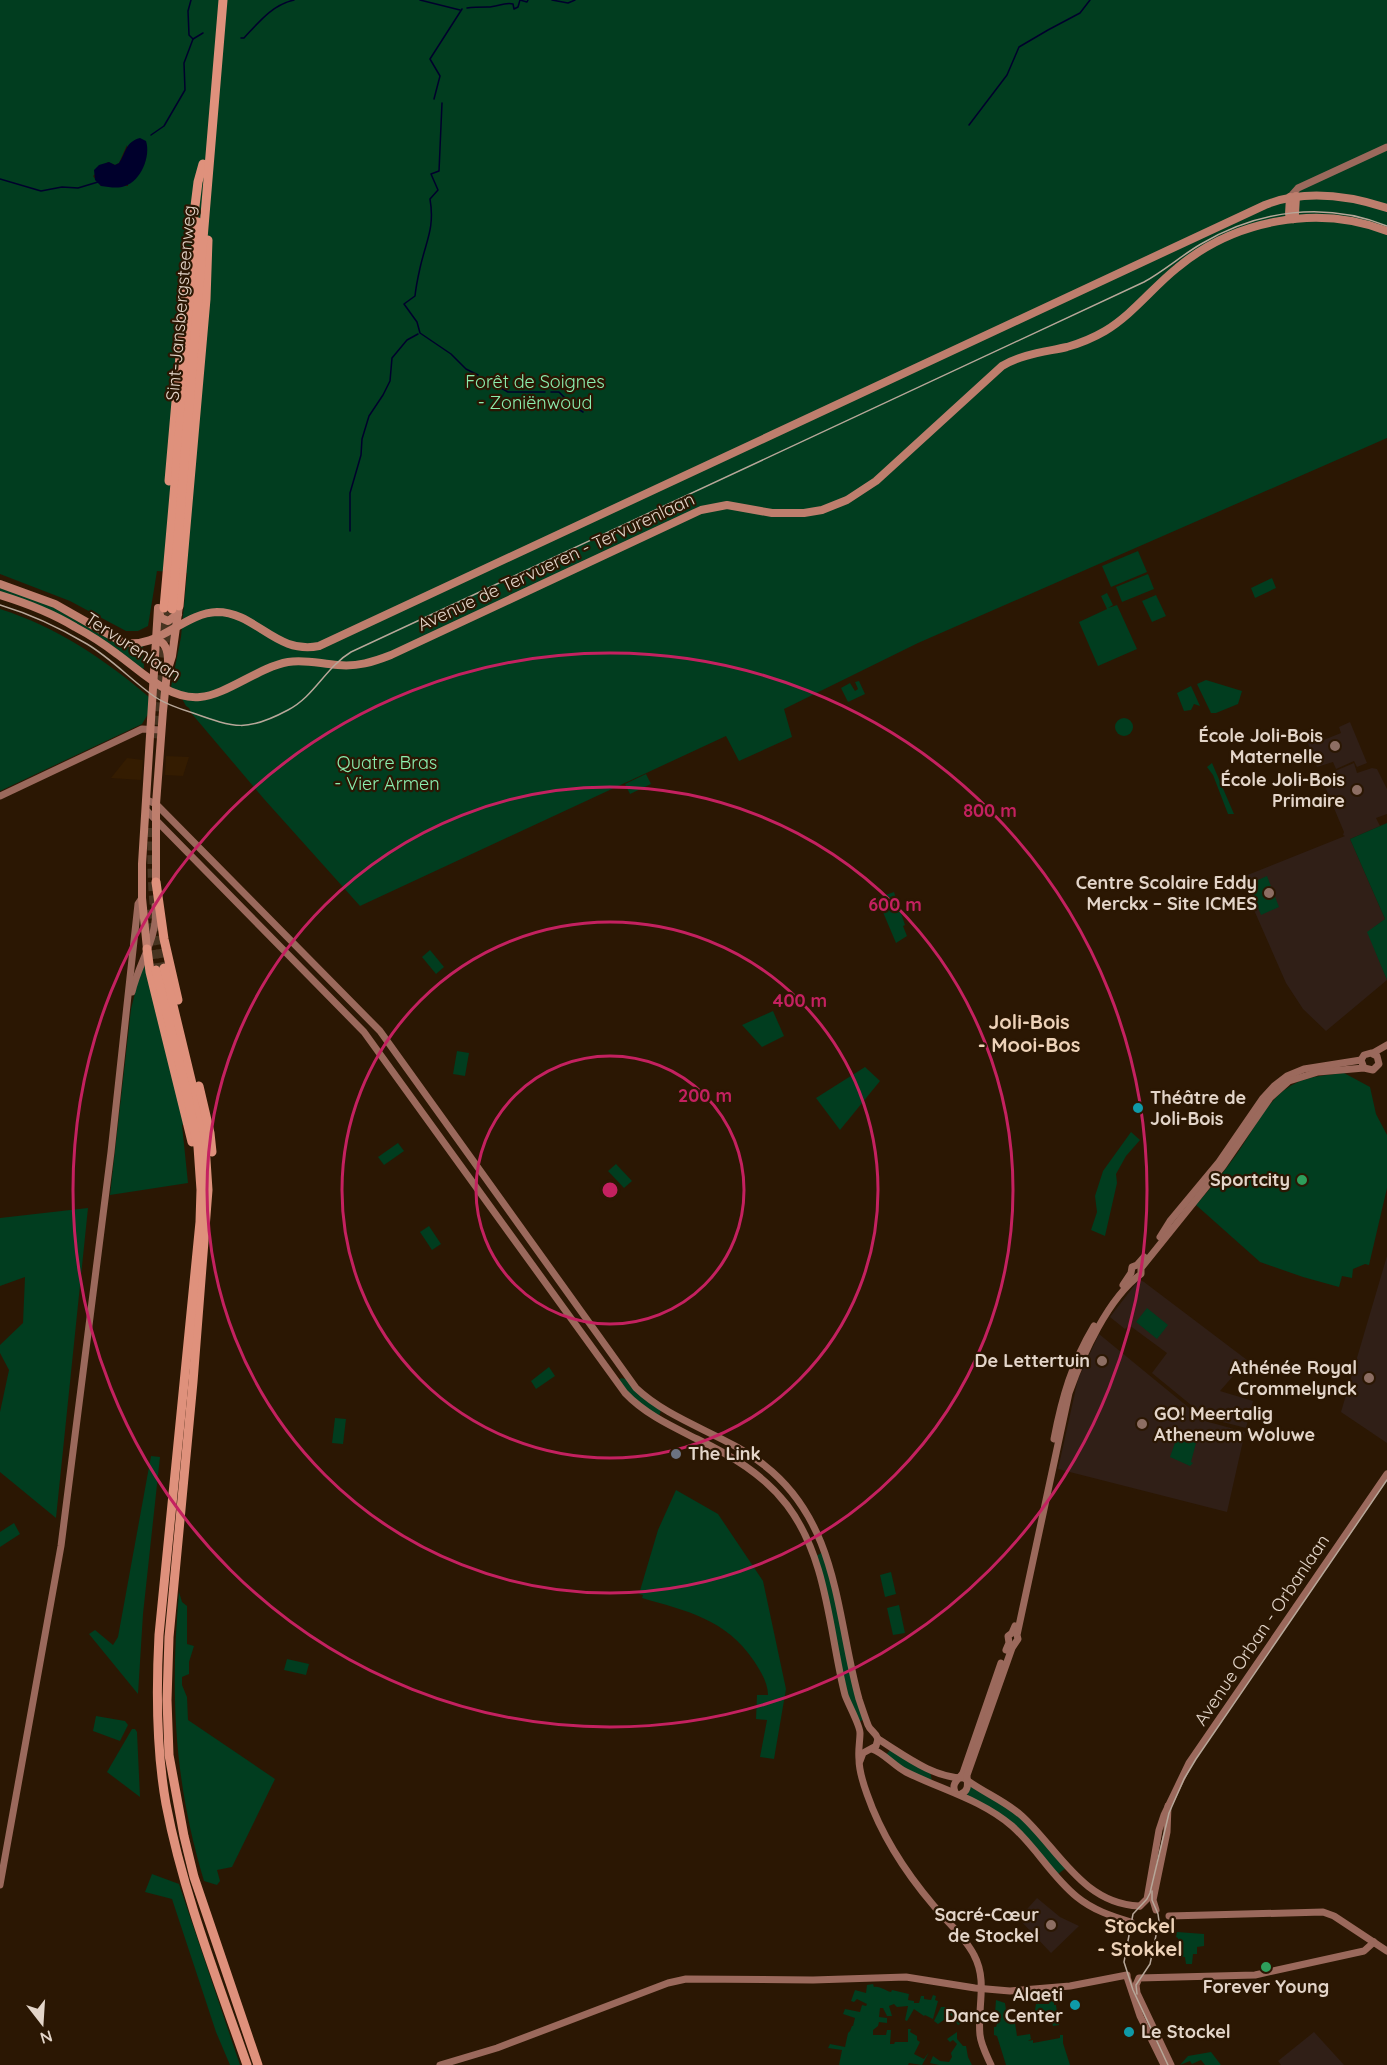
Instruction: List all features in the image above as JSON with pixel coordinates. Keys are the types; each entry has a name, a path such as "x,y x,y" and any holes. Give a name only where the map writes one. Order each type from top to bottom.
{"highway":[{"name":"Sint-Jansbergsteenweg","path":"170,609 206,168 217,0"},
{"name":"Sint-Jansbergsteenweg","path":"206,168 223,0"},
{"path":"170,609 184,305 198,182 206,168"},
{"path":"156,882 164,939 210,1133 208,1243 205,1249 169,1637 167,1700 169,1755 194,1877 258,2065"},
{"path":"147,949 145,962 193,1148 199,1190"},
{"path":"210,1168 200,1117 160,969 194,1119 198,1147 200,1222 194,1264 159,1635 157,1679 159,1744 166,1803 183,1872 247,2065"}],"main road":[{"path":"170,609 187,615 217,612 233,614 295,647 324,644 1265,205 1293,197 1314,195 1357,199 1387,208"},
{"path":"1293,197 1295,214 1293,219"},
{"name":"Avenue de Tervueren - Tervurenlaan","path":"285,663 307,661 344,666 371,663 709,507 727,505 772,513 804,513 822,510 847,501 876,482 1002,366 1023,356 1070,346 1092,338 1124,317 1178,266 1215,242 1240,231 1293,219 1351,220 1387,231"},
{"name":"Tervurenlaan","path":"0,584 55,604 122,642 130,644 155,639"},
{"name":"Tervurenlaan","path":"0,595 49,613 73,625 117,653 155,682 179,695 191,698 204,697 285,663"},
{"path":"167,672 177,627 170,609"},
{"path":"147,949 142,898 142,864 154,701 155,639 170,609"},
{"path":"155,639 205,614"},
{"path":"155,639 168,650 155,820 156,882"},
{"path":"164,702 179,695"}],"street":[{"path":"1293,197 1303,187 1387,147"},
{"path":"1311,183 1310,189 1314,195"},
{"path":"0,796 142,729 161,730"},
{"path":"147,800 156,804 380,1031 630,1381 656,1404 748,1453 767,1467 793,1494 814,1524 828,1560 856,1685 871,1730 877,1734 876,1746 861,1756 860,1766"},
{"path":"147,811 346,1013 376,1048 625,1393 659,1420 735,1459 757,1474 785,1503 802,1527 817,1564 845,1695 860,1734 859,1759 867,1793 888,1844 905,1870 972,1951 981,1972 980,2036 991,2065"},
{"path":"155,855 160,839 171,836"},
{"path":"180,845 188,836"},
{"path":"147,949 156,923 154,892 156,882"},
{"path":"0,1885 61,1546 127,1012 138,903 142,898"},
{"path":"284,950 293,942"},
{"path":"127,1012 145,962"},
{"path":"1376,1056 1387,1047"},
{"path":"1363,1064 1366,1054 1376,1056"},
{"path":"1363,1064 1368,1070 1375,1069 1379,1064 1376,1056"},
{"path":"958,1793 965,1792 968,1785 970,1766 1013,1638 1064,1390 1084,1342 1098,1319 1133,1275 1132,1267 1139,1267 1274,1086 1287,1076 1304,1069 1363,1064"},
{"path":"702,1441 708,1431"},
{"name":"Avenue Orban - Orbanlaan","path":"967,1780 1023,1817 1079,1879 1093,1891 1117,1902 1140,1906 1147,1899 1159,1830 1183,1775 1197,1751 1387,1474"},
{"path":"958,1793 954,1787 962,1775 1013,1638"},
{"path":"860,1734 871,1730"},
{"path":"878,1739 906,1758 953,1778 963,1777 967,1780"},
{"path":"861,1746 906,1771 985,1807 1014,1828 1077,1897 1105,1914 1131,1922"},
{"name":"Avenue Orban - Orbanlaan","path":"1156,1910 1153,1900 1167,1832 1168,1806"},
{"path":"1169,1916 1323,1912 1334,1916 1387,1951"},
{"path":"1171,2065 1137,1993 1136,1985 1140,1978 1262,1973 1364,1951 1374,1942"},
{"path":"440,2065 497,2048 668,1983 686,1979 813,1980 900,1976 981,1989 1010,1991 1066,1986 1127,1976 1140,2016 1164,2065"}],"shaded area":[{"name":"École Joli-Bois Maternelle","path":"1350,722 1367,763 1357,767 1354,761 1336,769 1333,762 1317,767 1307,735 1318,734 1321,741 1341,733 1339,727"},
{"path":"166,756 189,757 183,776 165,775"},
{"path":"127,758 143,760 141,780 111,778"},
{"path":"1354,763 1357,773 1372,768 1377,769 1387,789 1387,814 1376,818 1380,826 1350,839 1385,919 1368,932 1387,980 1326,1031 1303,1009 1286,983 1240,878 1345,836 1321,777"},
{"name":"Athénée Royal Crommelynck","path":"1387,1256 1387,1443 1341,1412"},
{"path":"1140,1280 1247,1360 1220,1391 1253,1401 1246,1428 1207,1418 1152,1373 1167,1353 1129,1325 1125,1329 1110,1317"},
{"name":"GO! Meertalig Atheneum Woluwe","path":"1099,1334 1205,1421 1245,1432 1227,1512 1058,1469 1078,1379"},
{"name":"Sacré-Cœur de Stockel","path":"1037,1898 1060,1917 1079,1926 1051,1953 1020,1920 1020,1917"},
{"path":"1314,2032 1344,2065 1281,2065 1278,2061"}],"green space":[{"name":"Forêt de Soignes - Zoniënwoud","path":"0,0 1387,0 1387,438 918,643 784,709 792,737 739,761 726,736 360,906 264,799 192,714 178,691 171,687 181,637 187,573 157,571 148,626 138,631 126,631 70,601 0,574","holes":["127,145 128,186 101,186 93,176 108,162 115,165 119,163"]},
{"path":"1138,551 1147,572 1111,587 1102,566"},
{"path":"1148,574 1154,589 1122,602 1116,587"},
{"path":"1272,578 1276,588 1255,598 1251,588"},
{"path":"0,587 51,606 117,644 131,647 143,646 144,668 142,669 111,645 0,591"},
{"path":"1107,593 1113,605 1108,608 1117,605 1137,649 1098,666 1079,622 1107,609 1101,596"},
{"path":"1156,595 1166,616 1152,622 1142,601"},
{"path":"0,609 21,616 60,635 97,657 132,683 149,697 148,714 142,724 0,791"},
{"path":"1206,680 1242,691 1238,704 1211,713 1197,684"},
{"path":"859,681 865,694 848,702 841,688 850,683 855,691 858,689 855,682"},
{"path":"1191,686 1200,706 1194,704 1191,710 1184,711 1177,693"},
{"path":"1120,718 1128,718 1133,723 1131,734 1120,736 1115,731 1115,723"},
{"path":"1212,763 1234,814 1228,814 1213,775 1207,767"},
{"path":"646,774 651,784 630,794 625,784"},
{"path":"1387,823 1387,980 1367,932 1385,919 1350,839"},
{"path":"1267,876 1279,907 1261,915 1249,884"},
{"path":"894,892 907,936 896,943 877,898"},
{"path":"430,950 444,967 436,974 422,957"},
{"path":"145,964 185,1124 182,1125 188,1183 110,1195 131,1009 139,977"},
{"path":"773,1011 784,1036 762,1047 742,1025"},
{"path":"457,1051 469,1053 465,1076 453,1074"},
{"path":"865,1067 880,1081 840,1130 816,1098"},
{"name":"Sportcity","path":"1344,1073 1370,1087 1376,1114 1387,1135 1387,1188 1369,1265 1365,1264 1353,1269 1352,1278 1342,1276 1339,1287 1260,1262 1196,1205 1217,1180 1276,1097 1294,1084 1306,1079"},
{"path":"1131,1132 1140,1140 1126,1156 1116,1174 1117,1183 1105,1236 1091,1230 1097,1212 1095,1196 1103,1171"},
{"path":"398,1143 404,1151 384,1165 378,1157"},
{"path":"616,1164 632,1181 624,1188 608,1171"},
{"path":"88,1208 56,1518 0,1472 0,1412 9,1370 0,1353 0,1345 23,1323 25,1277 0,1286 0,1218"},
{"path":"429,1226 441,1244 432,1250 420,1232"},
{"path":"1147,1308 1168,1325 1157,1339 1136,1322"},
{"path":"549,1367 555,1376 536,1389 531,1381"},
{"path":"626,1379 661,1409 660,1414 658,1416 635,1402 619,1380"},
{"path":"335,1418 346,1419 343,1444 332,1443"},
{"path":"1177,1437 1196,1443 1191,1462 1193,1463 1190,1466 1170,1457"},
{"path":"151,1456 160,1457 143,1614 138,1694 89,1634 95,1630 113,1645 118,1637"},
{"path":"676,1490 718,1514 763,1581 786,1689 774,1759 760,1757 767,1720 756,1719 757,1695 768,1695 768,1690 761,1673 743,1647 718,1626 675,1607 642,1598 643,1595 639,1594 658,1530"},
{"path":"14,1523 20,1534 0,1547 0,1532"},
{"path":"823,1552 864,1719 859,1722 851,1707 816,1556"},
{"path":"891,1572 896,1594 885,1597 880,1575"},
{"path":"179,1592 182,1602 187,1606 187,1644 194,1646 189,1662 189,1674 182,1677 182,1685 187,1697 188,1720 275,1779 232,1867 217,1870 220,1881 217,1885 204,1881 186,1808 181,1773 175,1702"},
{"path":"899,1605 905,1633 893,1635 887,1608"},
{"path":"287,1659 309,1664 306,1675 284,1670"},
{"path":"96,1716 125,1721 128,1725 120,1741 93,1731"},
{"path":"132,1729 137,1732 140,1797 107,1772"},
{"path":"891,1749 930,1771 932,1781 911,1773 885,1756"},
{"path":"970,1786 977,1788 1022,1818 1066,1868 1058,1874 1027,1838 967,1796"},
{"path":"152,1874 179,1884 240,2065 230,2065 216,2032 172,1899 145,1892"},
{"path":"1177,1932 1204,1934 1204,1946 1197,1947 1197,1954 1193,1954 1192,1964 1186,1964 1185,1957 1175,1956 1177,1950 1181,1948 1181,1943 1176,1937"},
{"path":"873,1984 874,1987 891,1992 892,1990 909,1994 908,2000 914,2003 919,2003 921,1996 931,2000 933,1995 936,1996 935,2000 938,2001 933,2019 914,2009 907,2021 905,2020 908,2006 897,2007 894,2004 889,2006 892,2016 887,2016 883,2008 880,2008 879,2017 887,2018 887,2023 879,2022 873,2030 873,2035 886,2035 887,2030 891,2030 890,2044 894,2044 895,2042 908,2042 908,2029 911,2029 910,2032 917,2036 920,2042 914,2054 924,2059 929,2052 922,2065 909,2063 908,2065 839,2065 842,2050 828,2048 830,2044 845,2047 855,2018 843,2014 845,2009 860,2012 862,2005 867,2004 857,1999 854,2002 851,2001 855,1990 866,1993 867,1985"},
{"path":"1049,1999 1056,2005 1059,2025 1053,2026 1052,2022 1033,2022 1036,2004 1049,2004"},
{"path":"996,2000 1005,2003 1008,2023 1015,2023 1017,2036 1030,2034 1031,2039 1028,2041 1033,2040 1033,2043 1060,2038 1060,2035 1063,2035 1063,2043 1070,2065 1006,2065 997,2036 994,2035 994,2027 998,2020 996,2019 997,2013 995,2013"},
{"path":"941,2007 959,2011 955,2014 962,2023 958,2025 951,2015 938,2024 934,2021"},
{"path":"957,2032 957,2039 963,2046 966,2046 972,2065 930,2063 933,2056 940,2061 949,2062 952,2057 951,2053 957,2044 947,2039"},
{"path":"1211,2052 1221,2065 1205,2065 1201,2060 1192,2064 1190,2061 1180,2065 1188,2056"}],"water":[{"path":"140,138 146,141 147,154 146,161 136,179 122,187 101,186 95,180 94,170 99,165 109,162 115,165 119,163 131,142"}],"waterway":[{"path":"191,0 188,11 189,35 193,39"},
{"path":"241,38 244,38 272,10 294,0"},
{"path":"420,0 460,10"},
{"path":"467,8 513,4 514,9 518,7 520,0 527,2 528,0"},
{"path":"552,0 568,3 575,0"},
{"path":"969,125 1007,75 1019,47 1080,13 1090,0"},
{"path":"434,99 440,76 430,59 462,9"},
{"path":"151,135 164,126 185,90 184,63 193,39 203,33"},
{"path":"442,103 439,171 431,174 438,190 430,199 431,226 415,296 404,304 417,322 420,333 451,354 466,369 478,375"},
{"path":"0,179 41,191 62,187 78,188 98,182"},
{"path":"350,531 350,493 369,416 390,381 392,358 407,340 418,334"},
{"path":"482,377 508,392 545,392"},
{"path":"551,392 559,392 583,412"}],"tunnel":[{"path":"153,738 164,611"},
{"path":"167,656 172,613"},
{"path":"152,828 154,898 157,932 164,968"},
{"path":"147,910 156,970"}],"tram line":[{"path":"0,605 45,622 87,644 105,656 146,691 169,705 220,722 241,725 262,722 288,710 305,698 334,666 351,652 1144,282 1194,248 1223,232 1269,217 1316,212 1340,213 1387,226"},
{"path":"1168,2065 1133,1990 1124,1962 1133,1914 1150,1893 1169,1813 1196,1759 1387,1480"},
{"path":"1137,1994 1136,1985 1150,1964 1159,1921 1152,1900 1152,1891"}],"place":[{"name":"École Joli-Bois Maternelle","path":"1335,746"},
{"name":"École Joli-Bois Primaire","path":"1357,790"},
{"name":"Centre Scolaire Eddy Merckx – Site ICMES","path":"1269,893"},
{"name":"Théâtre de Joli-Bois","path":"1138,1108"},
{"name":"Sportcity","path":"1302,1180"},
{"name":"De Lettertuin","path":"1102,1361"},
{"name":"Athénée Royal Crommelynck","path":"1369,1378"},
{"name":"GO! Meertalig Atheneum Woluwe","path":"1142,1424"},
{"name":"The Link","path":"676,1454"},
{"name":"Sacré-Cœur de Stockel","path":"1051,1925"},
{"name":"Forever Young","path":"1266,1967"},
{"name":"Alaeti Dance Center","path":"1075,2005"},
{"name":"Le Stockel","path":"1129,2032"}],"district":[{"name":"Joli-Bois - Mooi-Bos","path":"1029,1034"},
{"name":"Stockel - Stokkel","path":"1140,1938"}],"park label":[{"name":"Quatre Bras - Vier Armen","path":"387,774"}]}
